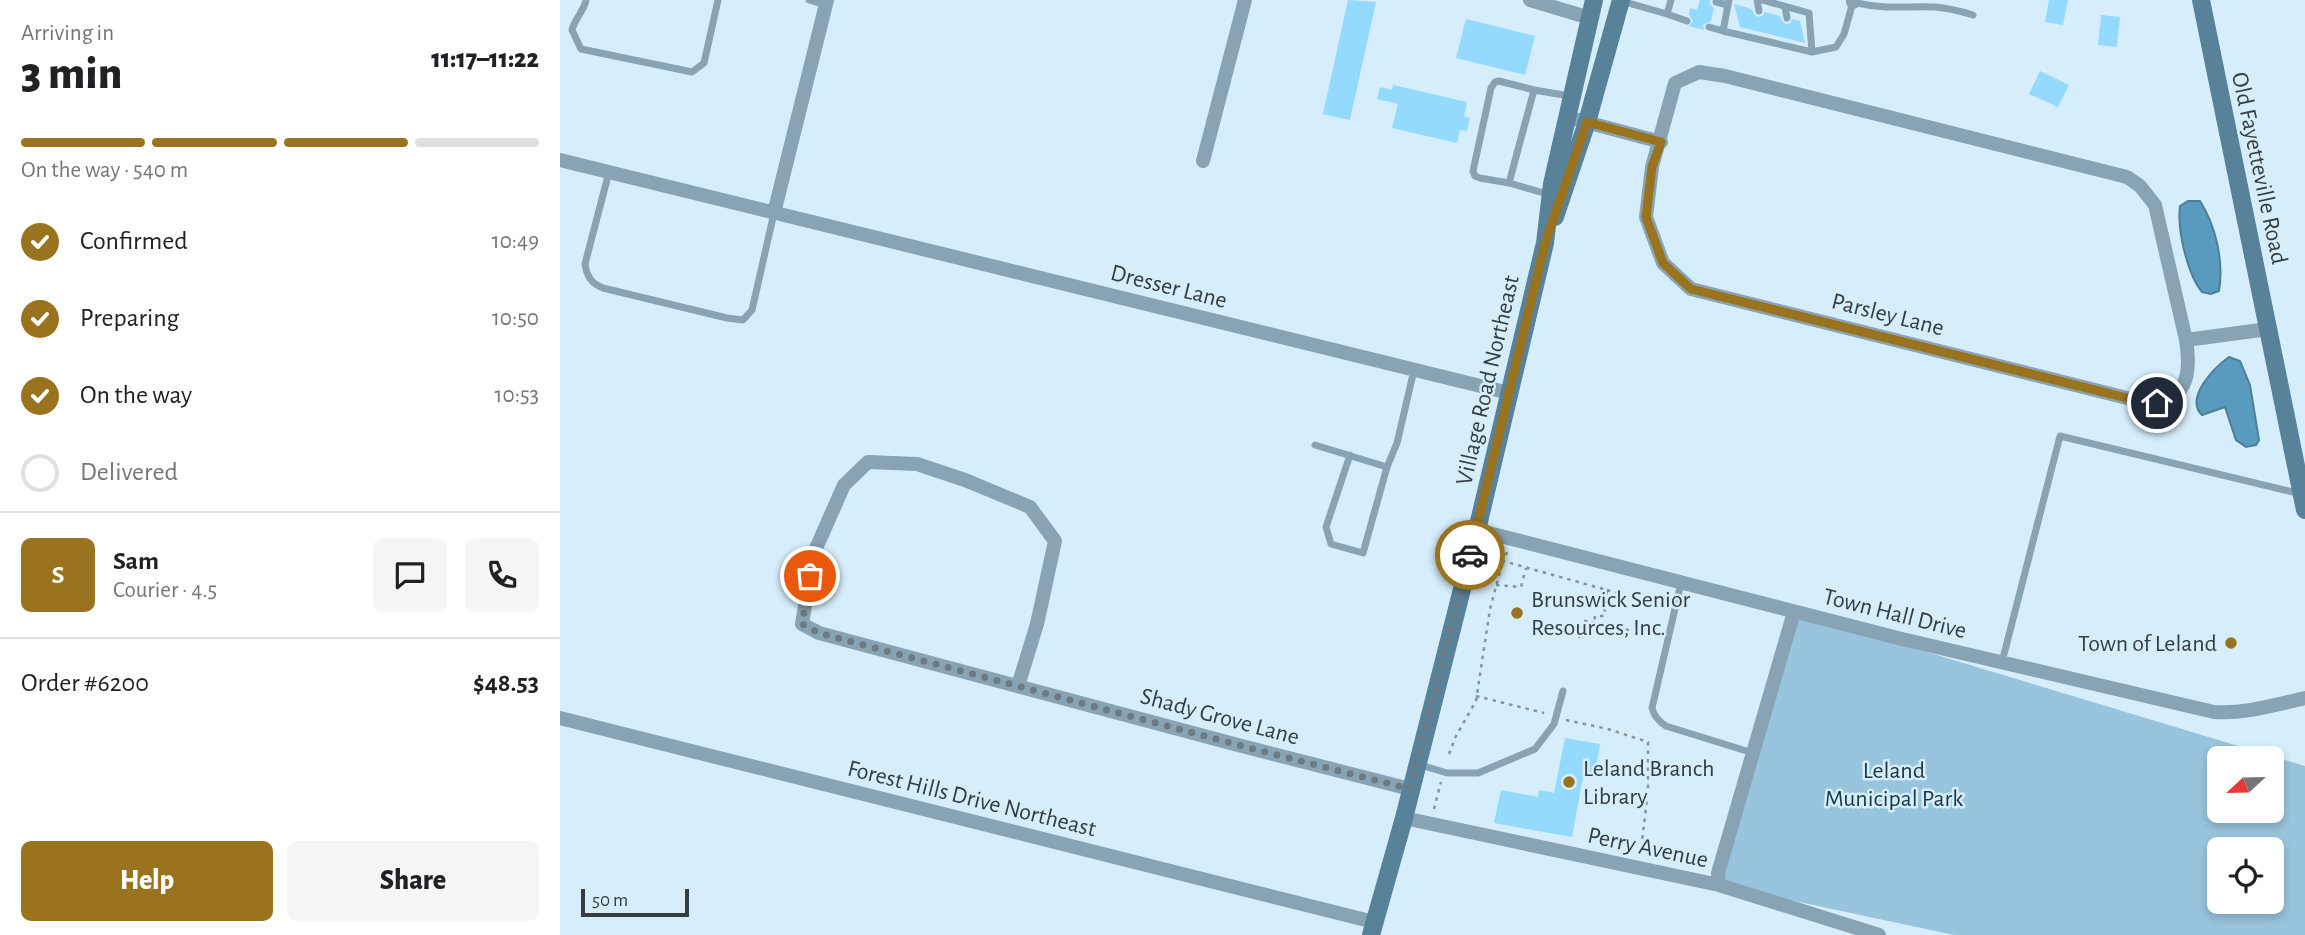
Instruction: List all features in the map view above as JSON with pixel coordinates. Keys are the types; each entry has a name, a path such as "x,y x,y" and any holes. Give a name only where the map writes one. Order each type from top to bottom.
{"main road":[{"name":"Village Road Northeast","path":"1545,243 1551,195 1594,0"},
{"name":"Village Road Northeast","path":"1373,928 1404,818 1477,530 1545,243 1587,122 1621,0"},
{"name":"Old Fayetteville Road","path":"2201,0 2303,502"}],"street":[{"path":"1203,161 1245,0"},
{"path":"1530,0 1590,18"},
{"path":"774,213 826,2"},
{"name":"Parsley Lane","path":"1699,72 1725,76 2127,177 2140,186 2155,205 2186,340 2188,369 2179,392 2170,399 2157,403 2143,402 1691,289 1663,263 1646,217 1652,167 1675,83 1699,72"},
{"path":"1567,117 1661,142"},
{"name":"Dresser Lane","path":"560,160 1509,393"},
{"path":"2186,340 2268,328"},
{"name":"Shady Grove Lane","path":"1018,686 1037,624 1055,541 1030,507 965,480 917,464 868,462 844,485 814,553 802,624 819,633 1018,686 1410,789"},
{"name":"Town Hall Drive","path":"1477,530 1794,612 2214,712 2233,713 2305,698"},
{"path":"1719,885 1718,873 1794,612"},
{"name":"Forest Hills Drive Northeast","path":"560,718 1373,928"},
{"name":"Perry Avenue","path":"1404,818 1719,885 1879,935"}],"lane":[{"path":"586,0 572,30 581,49 692,72 704,63 718,0"},
{"path":"809,0 826,2"},
{"path":"1621,0 1687,21"},
{"path":"1667,14 1671,0"},
{"path":"1759,10 1760,0 1809,13 1812,52"},
{"path":"1709,27 1763,36 1812,52 1836,47 1844,34 1853,1 1877,8 1935,7 1973,15"},
{"path":"1716,2 1728,2 1723,31"},
{"path":"1785,7 1787,18"},
{"path":"1551,195 1479,178 1473,171 1491,88 1495,82 1571,96"},
{"path":"1509,183 1534,90"},
{"path":"609,172 585,264 593,284 603,288 743,320 752,310 774,213"},
{"path":"1350,455 1326,527 1331,544 1363,553 1387,467 1397,443 1414,369"},
{"path":"2002,663 2060,436 2303,502"},
{"path":"1315,445 1387,467"},
{"path":"1681,583 1653,713 1658,721 1666,726 1754,754"},
{"path":"1417,764 1447,773 1478,773 1535,749 1554,724 1563,691"}],"path":[{"path":"1471,552 1648,603"},
{"path":"1449,754 1476,701 1496,585 1503,561"},
{"path":"1496,585 1521,587 1526,568"},
{"path":"1594,623 1595,616 1604,616 1607,590"},
{"path":"1579,638 1585,621 1642,633"},
{"path":"1476,696 1544,713"},
{"path":"1566,720 1648,742 1648,790 1642,842 1660,853 1692,865"},
{"path":"1432,824 1442,778"}],"green space":[{"name":"Leland Municipal Park","path":"1794,612 2239,746 2207,746 2207,823 2284,823 2284,760 2305,766 2305,935 1954,935 1719,885"}],"shaded area":[{"path":"2188,201 2200,201 2217,244 2219,291 2211,294 2202,292 2184,251 2179,216 2180,206"},
{"path":"2229,357 2240,361 2250,385 2259,440 2256,445 2246,447 2236,440 2225,407 2202,415 2197,408 2203,383"}],"building":[{"path":"1348,0 1376,2 1350,120 1323,114"},
{"path":"1700,0 1710,0 1714,8 1711,21 1703,25 1704,30 1689,26 1693,21 1689,15 1690,8 1697,10"},
{"path":"2049,0 2068,0 2063,25 2045,22"},
{"path":"1734,4 1752,9 1758,17 1765,12 1780,16 1786,24 1793,19 1800,21 1805,43 1740,27"},
{"path":"2101,15 2120,17 2117,47 2098,45"},
{"path":"1466,19 1535,36 1525,75 1456,58"},
{"path":"2040,71 2069,85 2058,107 2029,94"},
{"path":"1393,85 1467,102 1464,117 1470,118 1467,131 1460,130 1457,143 1392,128 1398,104 1377,99 1380,87 1392,90"},
{"name":"Leland Branch Library","path":"1565,738 1600,744 1595,774 1584,772 1572,837 1494,823 1501,790 1538,797 1539,790 1554,793"}],"way so far":[{"path":"810,576 802,624 819,633 1410,789 1470,555"}],"place":[{"name":"Brunswick Senior Resources, Inc.","path":"1517,613"},
{"name":"Town of Leland","path":"2231,643"},
{"name":"Leland Branch Library","path":"1569,782"}],"route":[{"path":"1470,555 1545,243 1587,122 1661,142 1652,167 1646,217 1663,263 1691,289 2143,402 2157,403"}]}
